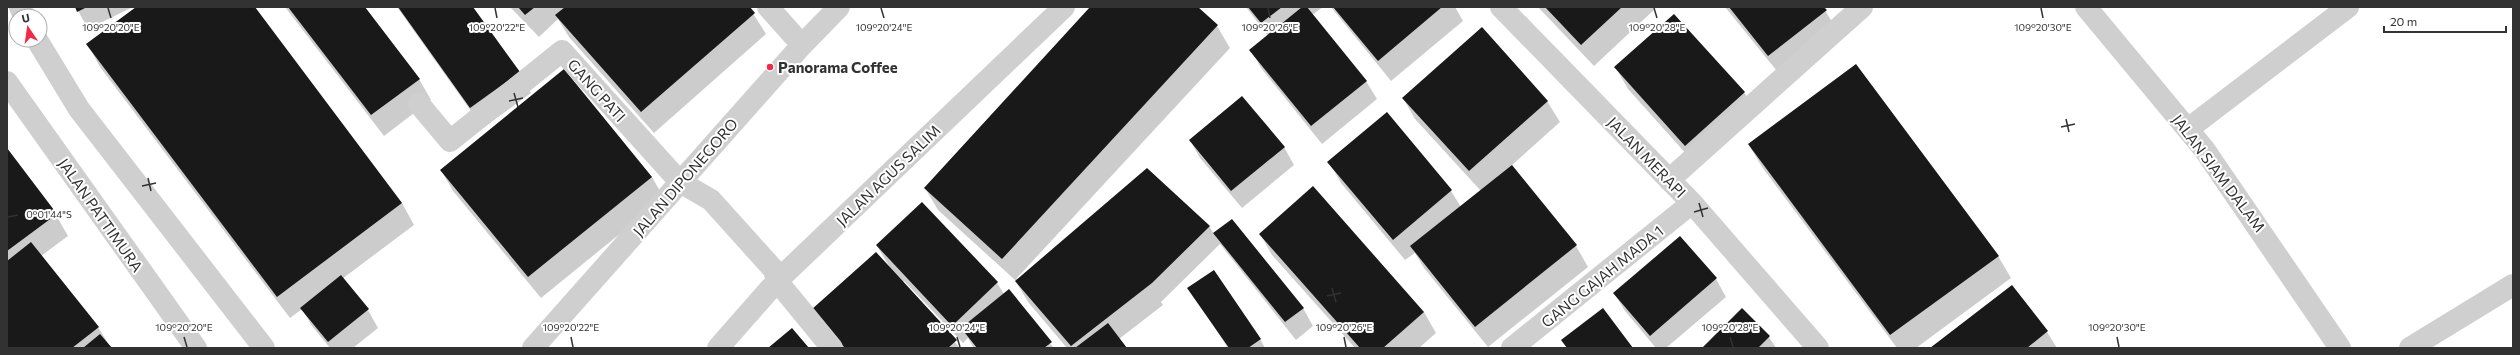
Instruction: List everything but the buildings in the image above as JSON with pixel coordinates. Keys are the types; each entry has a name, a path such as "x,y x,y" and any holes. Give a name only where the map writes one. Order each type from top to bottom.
{"street":[{"path":"768,7 802,45"},
{"name":"JALAN DIPONEGORO","path":"533,348 802,45 839,7"},
{"name":"JALAN AGUS SALIM","path":"718,348 775,276 1064,7"},
{"name":"JALAN MERAPI","path":"1501,7 1692,203 1818,348"},
{"path":"1670,180 1862,7"},
{"name":"JALAN SIAM DALAM","path":"2086,7 2188,129 2269,240 2340,348"},
{"path":"2188,129 2348,7"},
{"path":"42,48 79,109 264,348"},
{"name":"GANG PATI","path":"418,104 450,141 562,51 680,182"},
{"name":"JALAN PATTIMURA","path":"7,82 196,348"},
{"path":"680,182 711,200 775,276 832,348"},
{"name":"GANG GAJAH MADA 1","path":"1512,348 1692,203"},
{"path":"2410,348 2513,285"}],"place":[{"name":"Panorama Coffee","path":"770,67"}]}
